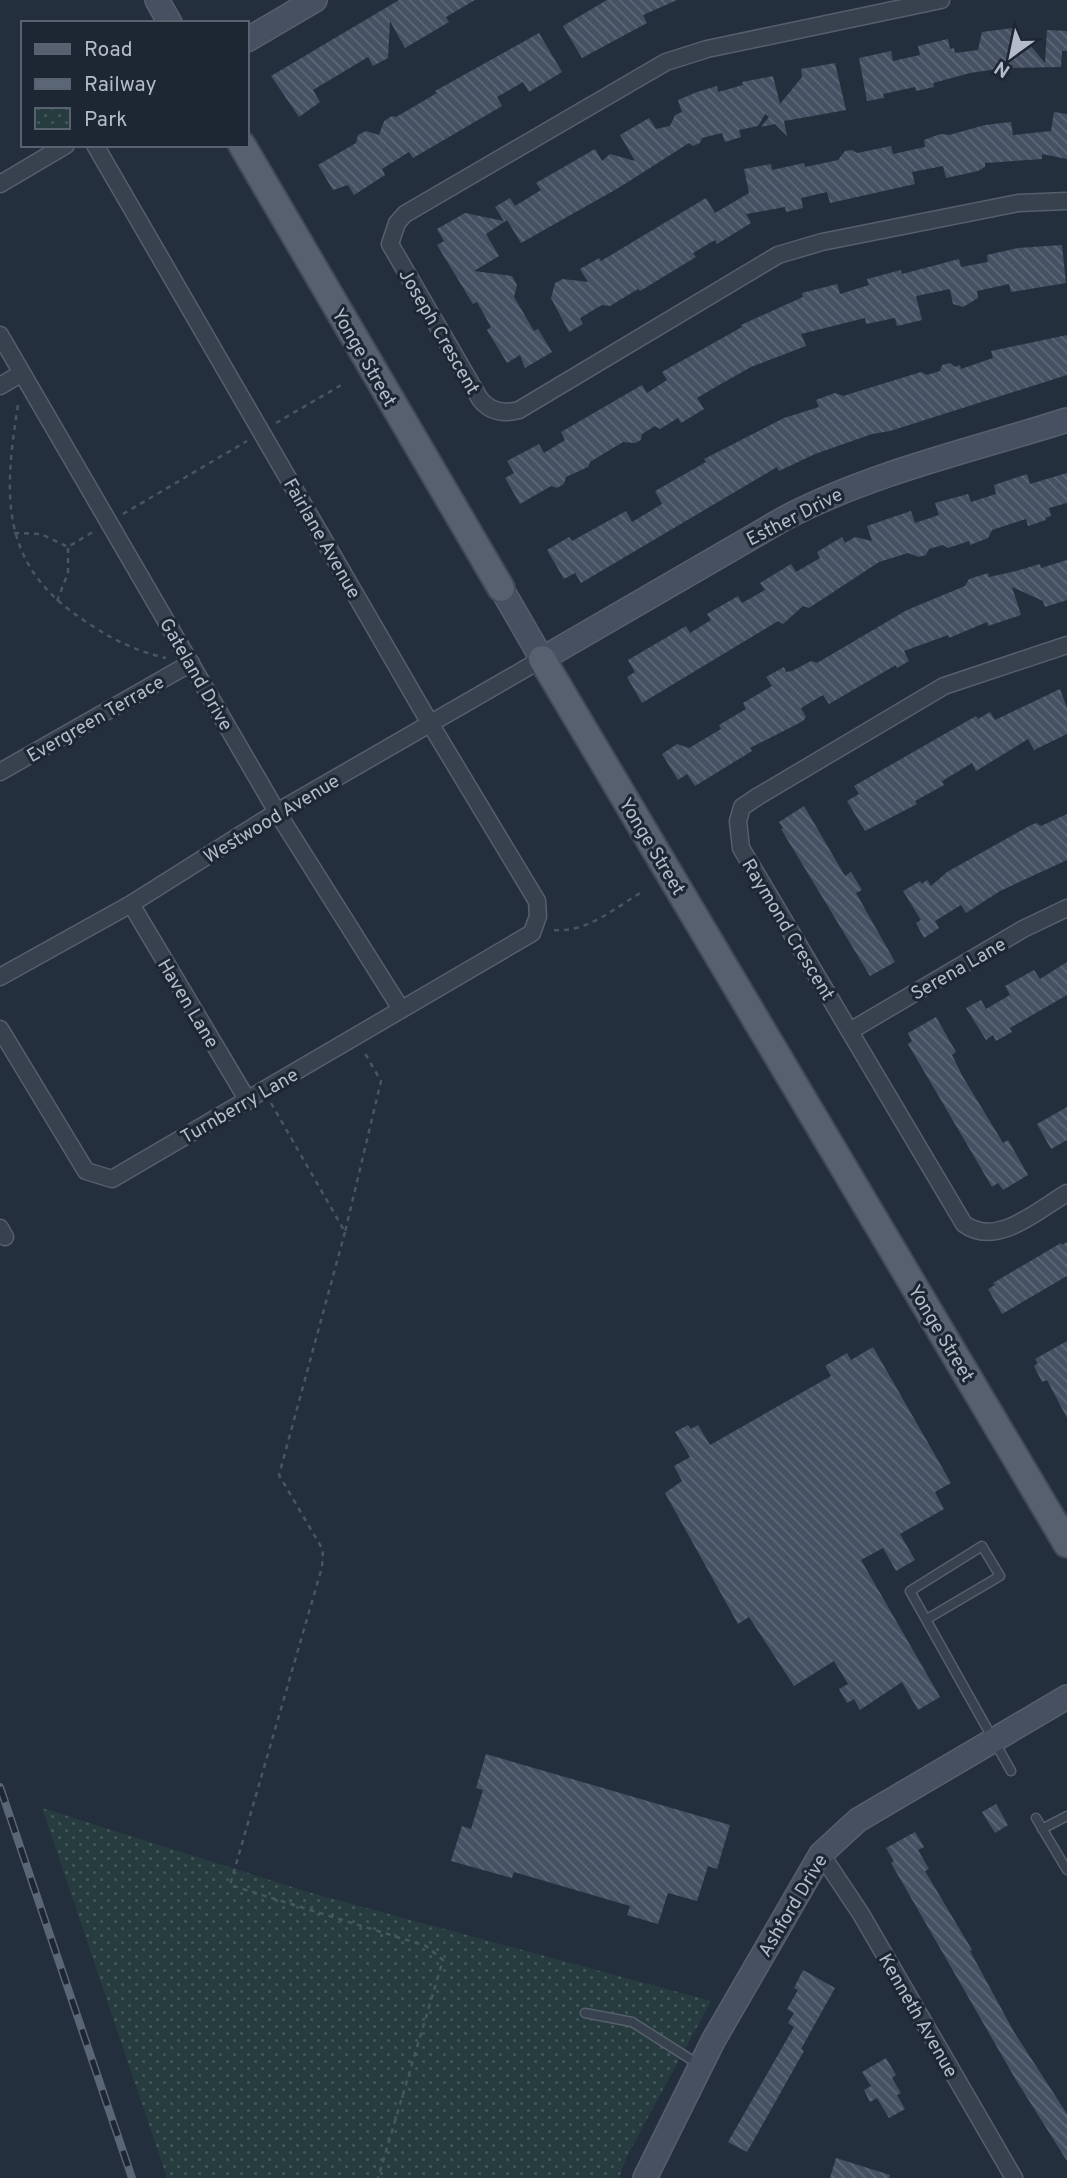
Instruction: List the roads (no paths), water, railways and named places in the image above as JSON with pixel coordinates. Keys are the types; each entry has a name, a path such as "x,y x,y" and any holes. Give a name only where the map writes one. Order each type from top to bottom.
{"main road":[{"path":"157,0 169,21"},
{"path":"248,39 314,0"},
{"name":"Yonge Street","path":"243,147 542,659 1067,1544"},
{"name":"Esther Drive","path":"542,659 819,501 867,482 1067,420"},
{"name":"Ashford Drive","path":"645,2178 701,2066 821,1854 858,1820 1067,1697"}],"street":[{"name":"Joseph Crescent","path":"941,0 707,49 666,62 405,214 397,223 390,244 480,399 493,410 507,412 519,410 778,255 822,242 1018,203 1067,201"},
{"path":"0,184 63,147"},
{"name":"Fairlane Avenue","path":"96,147 430,725 537,901 538,916 532,933"},
{"name":"Gateland Drive","path":"0,335 277,812 401,1009"},
{"path":"0,386 22,373"},
{"name":"Raymond Crescent","path":"1067,645 944,686 742,807 738,821 741,848 958,1216 968,1227 980,1232 1004,1231 1067,1193"},
{"name":"Westwood Avenue","path":"0,977 131,904 277,812 542,659"},
{"name":"Evergreen Terrace","path":"0,772 191,663"},
{"name":"Haven Lane","path":"131,904 248,1101"},
{"name":"Serena Lane","path":"850,1031 1023,929 1067,908"},
{"name":"Turnberry Lane","path":"0,1029 86,1171 112,1179 532,933"},
{"name":"Kenneth Avenue","path":"821,1854 861,1914 1014,2178"}],"lane":[{"path":"927,1619 1000,1576 982,1546 910,1591 995,1739 1010,1771"},
{"path":"1042,1829 1067,1816"},
{"path":"1037,1818 1067,1870"},
{"path":"585,2013 632,2022 701,2066"}],"railway":[{"path":"0,1787 132,2178"}]}
